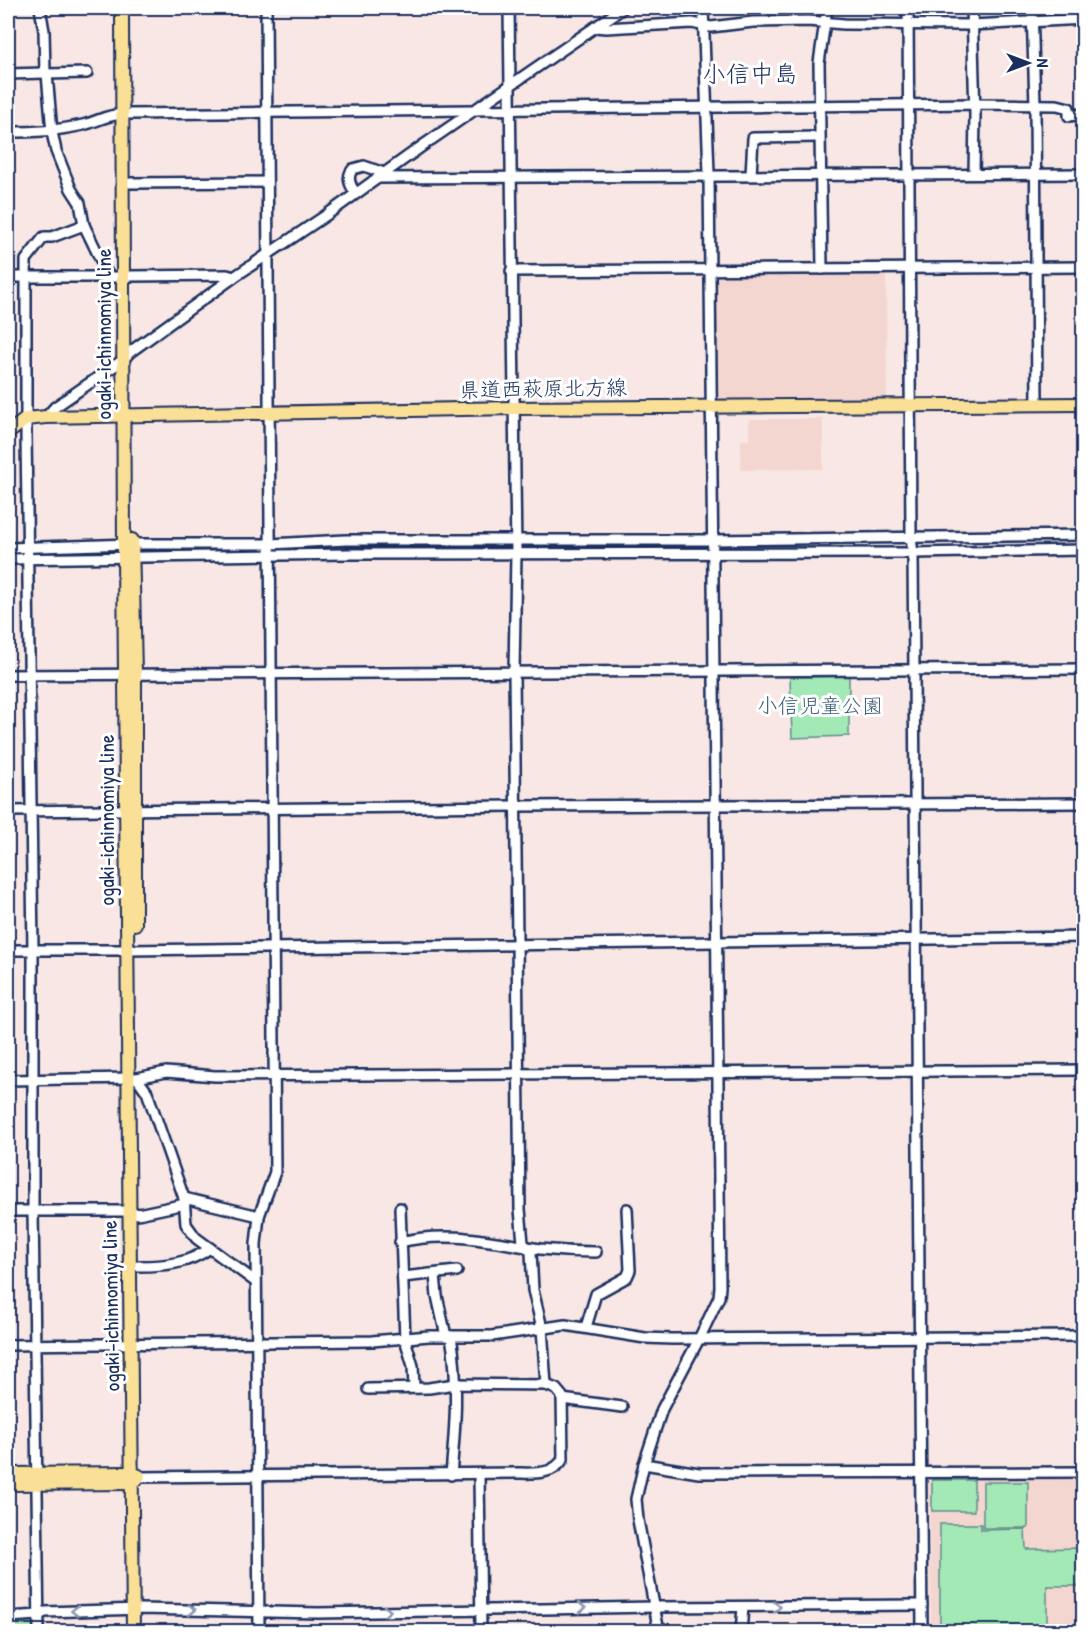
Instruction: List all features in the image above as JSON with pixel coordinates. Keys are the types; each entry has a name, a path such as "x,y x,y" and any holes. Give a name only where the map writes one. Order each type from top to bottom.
{"main road":[{"name":"ogaki-ichinnomiya line","path":"122,8 130,183 127,276"},
{"name":"ogaki-ichinnomiya line","path":"130,8 127,114 127,416 136,1344"},
{"name":"県道西萩原北方線","path":"26,419 513,408 1083,404"},
{"path":"8,433 26,419"},
{"name":"ogaki-ichinnomiya line","path":"134,1212 138,1266 135,1478 137,1610 134,1632"},
{"path":"8,1474 38,1479"},
{"path":"8,1484 38,1479 135,1478"},
{"name":"ogaki-ichinnomiya line","path":"137,1610 141,1632"}],"street":[{"path":"40,8 52,132 70,189 80,203 84,225 109,277"},
{"path":"259,1632 256,1244 259,1215 275,1172 276,1075 270,674 266,8"},
{"path":"509,8 516,553 514,672 520,1209 522,1243 531,1252 533,1290 542,1328 546,1385"},
{"path":"46,417 55,407 234,277 623,8"},
{"path":"659,1632 636,1498 644,1464 662,1409 719,1297 720,1287 709,174 703,8"},
{"path":"822,268 819,56 827,8"},
{"path":"908,8 908,268 913,553 922,1632"},
{"path":"972,8 975,104 974,174"},
{"path":"1032,8 1037,404"},
{"path":"595,27 692,23 703,26 753,22 972,25 1083,20"},
{"path":"8,74 87,73"},
{"path":"8,132 52,132 90,123 108,114 975,104 1064,105 1069,108 1069,116 1083,114"},
{"path":"752,175 753,138 819,137"},
{"path":"356,193 350,185 349,177 353,169 364,166 381,176 1083,174"},
{"path":"130,183 267,182"},
{"path":"39,1632 33,1211 33,951 27,547 26,261 44,237 52,237 84,225"},
{"path":"511,271 1083,267"},
{"path":"8,277 227,274 234,277"},
{"path":"8,559 346,540 712,540 1083,535"},
{"path":"8,548 270,555 913,553 1083,550"},
{"path":"9,675 714,673 1083,669"},
{"path":"8,811 1083,803"},
{"path":"8,950 1083,937"},
{"path":"8,1080 133,1078 166,1072 215,1076 1083,1070"},
{"path":"133,1078 147,1092 185,1201 186,1224 196,1238 256,1282"},
{"path":"8,1211 134,1212 185,1201 259,1215"},
{"path":"400,1208 405,1339 414,1366 414,1387"},
{"path":"586,1327 596,1294 627,1277 630,1270 627,1209"},
{"path":"400,1242 420,1237 448,1236 526,1247 596,1252"},
{"path":"138,1266 162,1266 185,1262 200,1256 210,1248"},
{"path":"403,1277 457,1271"},
{"path":"435,1275 437,1296 449,1336 455,1384 451,1475"},
{"path":"8,1345 492,1336 565,1325 645,1338 1083,1336"},
{"path":"135,1478 549,1472 558,1467 562,1459 562,1396 556,1389 546,1385 455,1384 429,1388 368,1389"},
{"path":"562,1399 622,1407"},
{"path":"644,1464 699,1473 1083,1472"},
{"path":"479,1474 481,1632"},
{"path":"8,1617 39,1615 45,1612 137,1610 318,1612 922,1605"},
{"path":"741,1632 743,1607"}],"shaded area":[{"path":"714,273 882,273 886,276 887,399 716,400"},
{"path":"749,419 823,419 823,469 741,470 741,440 749,440"},
{"path":"1083,1476 1083,1631 931,1631 929,1477"}],"green space":[{"name":"小信児童公園","path":"849,676 849,736 792,738 790,677"},
{"path":"932,1480 974,1480 974,1511 932,1511"},
{"path":"983,1482 1028,1482 1028,1528 983,1528"},
{"path":"940,1524 981,1524 981,1530 1025,1529 1026,1549 1083,1548 1083,1586 1047,1586 1047,1631 940,1631"},
{"path":"34,1618 34,1631 8,1631 8,1621"}],"district":[{"name":"小信中島","path":"750,74"}]}
